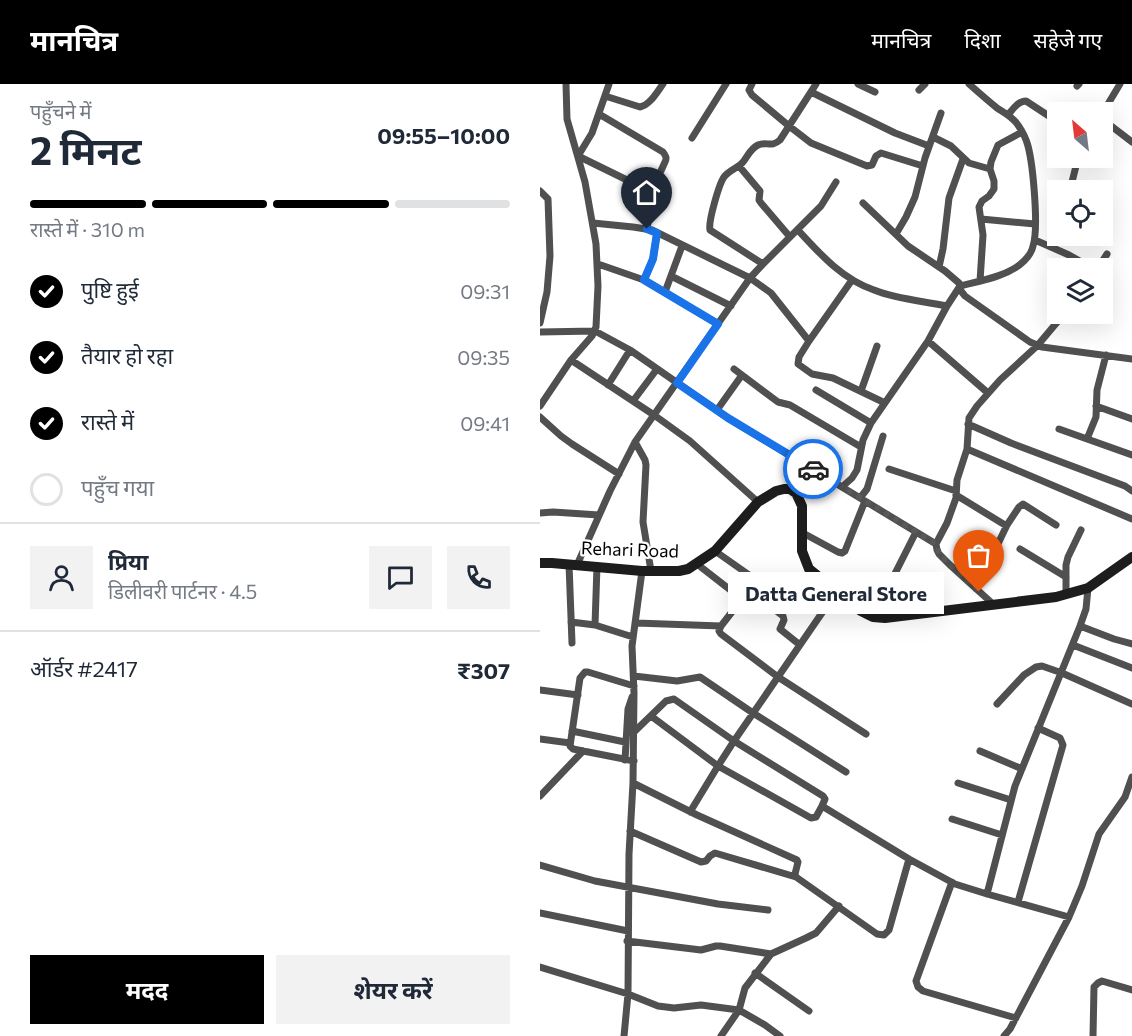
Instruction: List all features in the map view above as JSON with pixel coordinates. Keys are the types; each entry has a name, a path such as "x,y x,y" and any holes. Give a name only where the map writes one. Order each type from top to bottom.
{"main road":[{"name":"Rehari Road","path":"540,563 647,571 688,569 715,551 758,502 776,491 790,489 796,493 802,506 802,551 809,569 861,611 873,616"},
{"path":"873,616 885,618 1048,599 1088,588 1132,556"}],"street":[{"path":"540,406 571,360 595,331 598,298 598,264 593,223 585,182 567,118 566,84"},
{"path":"578,156 590,137 609,84"},
{"path":"605,96 643,107 663,84"},
{"path":"692,138 726,84"},
{"path":"752,84 749,90 752,95 816,145 867,166 872,165 876,156 881,153 922,166"},
{"path":"763,264 710,230 709,226 726,174 739,166 749,152 758,146 777,143 816,84"},
{"path":"858,84 875,92"},
{"path":"842,486 852,478 857,470 863,440 871,423 928,341 946,306 960,286 1002,274 1020,265 1030,253 1035,240 1029,151 1022,132 1018,124 969,84"},
{"path":"1110,102 1120,84"},
{"path":"811,92 929,146"},
{"path":"1008,115 1022,101 1026,101 1047,115"},
{"path":"896,234 911,207 922,166 941,113"},
{"path":"598,114 666,155 654,186 647,229"},
{"path":"1113,126 1132,142"},
{"path":"981,280 983,235 980,204 994,189 991,162 998,145 1022,132"},
{"path":"933,137 951,146 969,163 990,169"},
{"path":"578,156 627,180"},
{"path":"939,267 949,198 963,159"},
{"path":"739,166 760,190 761,203 790,237"},
{"path":"572,643 573,564 635,442 750,278 821,206 836,182"},
{"path":"540,191 548,200 549,256 547,292 540,323"},
{"path":"863,203 913,250 957,281 965,296 1037,346 1132,359"},
{"path":"981,219 1035,224"},
{"path":"593,223 647,229 750,278 771,293 808,341"},
{"path":"798,230 833,266 852,280 887,295 946,306"},
{"path":"644,280 653,259 657,233"},
{"path":"1035,240 1074,258"},
{"path":"665,292 682,246"},
{"path":"1104,258 1107,254"},
{"path":"598,264 644,280 718,324"},
{"path":"671,276 730,306"},
{"path":"852,280 808,341 798,360 801,367 812,374 833,378 885,403"},
{"path":"936,544 947,523 956,493 957,480 967,449 968,424 972,413 987,393 1037,346 1056,324"},
{"path":"540,332 595,331 630,350 751,432 936,544 939,554 993,604"},
{"path":"928,341 987,393"},
{"path":"861,391 878,346"},
{"path":"608,386 630,350"},
{"path":"1087,439 1096,417 1098,381 1106,356"},
{"path":"571,360 690,441 758,502"},
{"path":"633,401 657,369"},
{"path":"734,369 778,402 790,405 861,447"},
{"path":"717,410 742,375"},
{"path":"816,390 871,423"},
{"path":"1096,406 1132,419"},
{"path":"540,417 566,440 619,474"},
{"path":"968,424 1011,443 1125,486 1132,491"},
{"path":"1059,429 1132,455"},
{"path":"803,533 838,552 845,551 883,436"},
{"path":"626,1036 630,831 634,762 632,646 647,571 643,522 646,465 635,442"},
{"path":"967,449 1132,519"},
{"path":"889,469 956,493 1007,525"},
{"path":"970,541 991,554 1007,525 1023,504 1056,525"},
{"path":"540,513 599,515"},
{"path":"1066,594 1066,565 1081,530"},
{"path":"873,616 916,532"},
{"path":"1020,549 1066,577"},
{"path":"715,551 755,579 755,586 721,626 719,631 724,638 778,677 866,734"},
{"path":"697,564 742,599"},
{"path":"596,625 597,566"},
{"path":"987,894 1011,800 1080,626 1086,609 1088,588"},
{"path":"750,590 783,616 784,620 780,629 800,645"},
{"path":"690,812 734,741 837,591"},
{"path":"571,622 596,625 633,637"},
{"path":"636,623 721,626"},
{"path":"1080,626 1132,644"},
{"path":"1073,645 1132,668"},
{"path":"997,704 1024,675 1035,667 1042,666 1132,704"},
{"path":"634,690 585,672 580,678 570,743 571,748 634,762"},
{"path":"633,676 677,681 700,676 846,772"},
{"path":"540,690 578,694"},
{"path":"625,760 628,709 634,690"},
{"path":"634,732 651,716 666,702 674,699 734,741 823,796 825,799 816,817 811,818 718,766 651,716"},
{"path":"1018,902 1063,744 1060,738 1038,729"},
{"path":"572,731 625,742"},
{"path":"540,739 570,743"},
{"path":"540,796 543,788 583,751"},
{"path":"980,751 1022,769"},
{"path":"1004,1036 1010,1029 1069,917 1099,834 1125,797 1132,777"},
{"path":"633,783 690,812 797,860 795,877"},
{"path":"958,783 1011,800"},
{"path":"822,806 909,859 952,882 1069,917"},
{"path":"952,819 1002,835"},
{"path":"630,831 702,861 706,861 715,853 795,877 877,934 884,935 889,930 909,859"},
{"path":"540,865 595,881 718,904 768,910"},
{"path":"952,882 916,981 918,987 923,992 1016,1018"},
{"path":"721,1036 739,1010 745,988 771,954 816,933 839,906"},
{"path":"540,913 628,931"},
{"path":"627,941 702,950 720,946 771,954"},
{"path":"540,967 628,994 658,1006 674,1008 701,1005 739,1010 780,1036"},
{"path":"755,973 809,1011"},
{"path":"1093,1036 1094,987 1102,981 1132,990"}],"way so far":[{"path":"813,469 936,544 939,554 979,592"}],"place":[{"name":"Datta General Store","path":"979,592"}],"route":[{"path":"647,229 657,233 653,259 644,280 718,324 677,383 728,418 813,469"}]}
